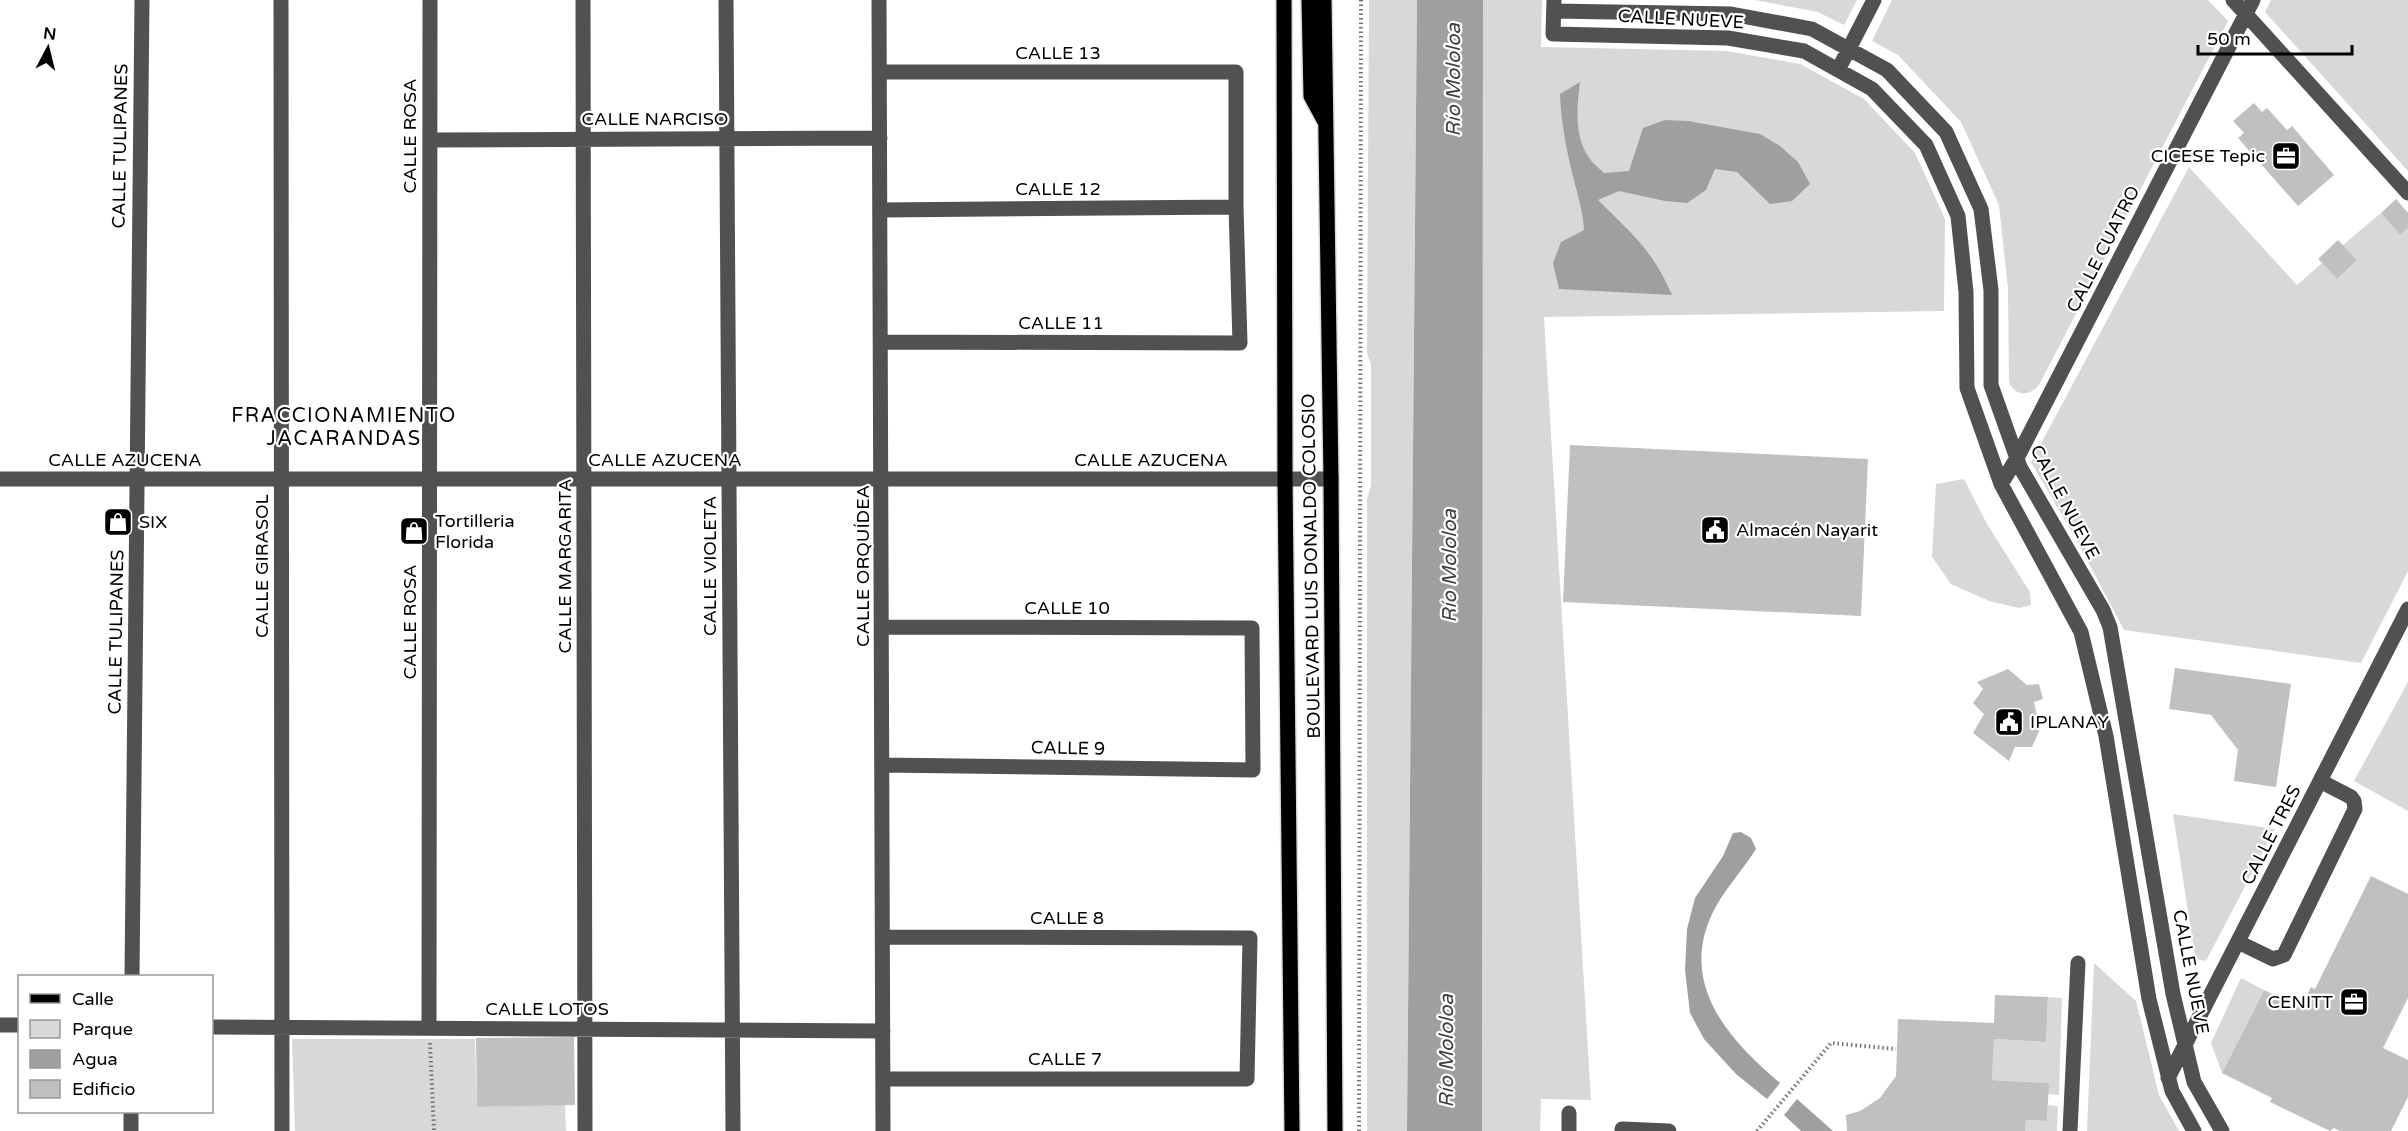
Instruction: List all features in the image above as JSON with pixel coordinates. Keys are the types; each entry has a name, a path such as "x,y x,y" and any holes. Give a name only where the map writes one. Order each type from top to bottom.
{"main road":[{"name":"BOULEVARD LUIS DONALDO COLOSIO","path":"1284,0 1285,479 1292,1131"},
{"path":"1309,0 1311,96 1325,123"},
{"name":"BOULEVARD LUIS DONALDO COLOSIO","path":"1324,0 1335,1131"}],"street":[{"name":"CALLE TULIPANES","path":"132,975 141,0"},
{"name":"CALLE GIRASOL","path":"281,0 282,1131"},
{"name":"CALLE ROSA","path":"429,1028 430,0"},
{"name":"CALLE MARGARITA","path":"583,0 585,1131"},
{"name":"CALLE VIOLETA","path":"726,0 733,1131"},
{"name":"CALLE ORQUÍDEA","path":"879,0 883,627 882,1131"},
{"path":"1838,70 1874,0"},
{"path":"2233,0 2250,7 2408,193"},
{"name":"CALLE NUEVE","path":"2194,1131 2172,1091 2149,999 2106,736 2081,632 2001,484 1967,388 1966,292 1958,216 1926,146 1872,89 1804,51 1728,38 1553,34 1554,5 1731,14 1812,28 1887,70 1946,132 1982,209 1991,290 1991,385 2020,466 2103,610 2110,627 2172,994 2194,1082 2222,1131"},
{"name":"CALLE CUATRO","path":"2001,484 2017,458 2250,7"},
{"name":"CALLE 13","path":"880,72 1236,72 1236,207"},
{"name":"CALLE NARCISO","path":"430,140 880,138"},
{"name":"CALLE 12","path":"881,210 1236,207"},
{"name":"CALLE 11","path":"882,342 1240,343 1236,207"},
{"name":"CALLE AZUCENA","path":"0,479 1330,479"},
{"name":"CALLE TRES","path":"2168,1078 2408,609"},
{"name":"CALLE 10","path":"883,627 1252,628 1253,770"},
{"name":"CALLE 9","path":"883,765 1253,770"},
{"path":"2238,942 2273,959 2284,955 2355,809 2351,797 2320,782"},
{"name":"CALLE 8","path":"883,937 1250,938 1247,1078"},
{"path":"2070,1131 2078,963"},
{"path":"0,1025 18,1026"},
{"name":"CALLE LOTOS","path":"213,1027 883,1031"},
{"name":"CALLE 7","path":"883,1079 1247,1078"},
{"path":"131,1113 131,1131"},
{"path":"1569,1113 1569,1131"},
{"path":"1622,1131 1622,1129 1669,1131"}],"path":[{"path":"1359,1131 1361,0"},
{"path":"429,1028 434,1131"},
{"path":"1757,1131 1831,1043 1896,1048"}],"green space":[{"path":"1369,0 1417,0 1407,1131 1367,1131 1367,499 1371,485 1371,365 1367,353"},
{"path":"1483,0 1542,0 1541,47 1727,51 1800,64 1864,99 1915,153 1945,219 1944,311 1544,317 1591,1100 1541,1099 1540,1131 1482,1131"},
{"path":"1755,0 1857,0 1844,25 1818,12"},
{"path":"1892,0 2208,0 2228,21 2039,385 2031,392 2018,392 2009,382 2008,289 1999,205 1961,122 1898,55 1872,41"},
{"path":"2271,0 2408,0 2408,171 2265,12"},
{"path":"2189,167 2297,285 2322,263 2339,279 2357,260 2343,245 2381,213 2400,235 2408,228 2408,571 2361,663 2124,630 2077,541 2031,462"},
{"path":"1964,479 1987,524 2030,592 2031,605 2019,608 1989,601 1951,584 1932,557 1936,484"},
{"path":"2408,682 2408,811 2354,781"},
{"path":"2173,814 2275,829 2206,961 2197,959 2195,956"},
{"path":"2094,963 2136,1001 2159,1095 2179,1131 2087,1131"},
{"path":"2241,978 2264,990 2222,1073 2211,1043"},
{"path":"2048,997 2062,998 2059,1095 2048,1094 2048,1083 1992,1080 1994,1039 2046,1042"},
{"path":"292,1039 475,1039 477,1107 565,1104 566,1131 295,1131"},
{"path":"2048,1105 2058,1106 2057,1131 2025,1131 2026,1120 2047,1121"}],"water":[{"name":"Río Mololoa","path":"1417,0 1483,0 1482,1131 1407,1131"},
{"path":"1580,82 1578,110 1580,139 1590,159 1604,173 1629,171 1643,128 1665,120 1688,121 1760,134 1780,146 1798,162 1810,184 1792,201 1770,204 1737,172 1715,169 1706,190 1687,203 1665,201 1619,191 1598,200 1649,254 1672,295 1559,289 1553,263 1561,242 1584,230 1565,141 1560,94"},
{"path":"1741,832 1751,838 1756,849 1712,914 1703,940 1702,964 1706,987 1714,1009 1727,1029 1743,1048 1780,1083 1767,1099 1736,1074 1704,1039 1690,1013 1685,970 1687,929 1695,898 1723,856 1733,833"},
{"path":"1797,1099 1833,1131 1801,1131 1784,1115"}],"building":[{"name":"CICESE Tepic","path":"2254,103 2262,112 2267,108 2287,130 2292,126 2334,175 2298,206 2238,138 2244,133 2233,121"},
{"path":"2396,199 2408,213 2408,228 2400,235 2381,213"},
{"path":"2338,240 2357,260 2338,279 2318,259"},
{"name":"Almacén Nayarit","path":"1570,445 1868,459 1861,616 1563,602"},
{"path":"2175,668 2291,684 2276,787 2234,781 2238,750 2211,715 2169,709"},
{"name":"IPLANAY","path":"2008,669 2027,685 2039,684 2043,699 2034,702 2040,729 2032,747 2015,747 2009,761 1973,733 1984,714 1973,703 1983,689 1977,682"},
{"name":"CENITT","path":"2371,876 2408,894 2408,998 2383,1048 2408,1060 2408,1097 2391,1131 2340,1131 2334,1128 2330,1131 2270,1102 2272,1098 2222,1073 2264,990 2301,1008 2311,987 2315,989"},
{"path":"1995,995 2048,997 2046,1042 1994,1039 1992,1080 2049,1083 2047,1121 2026,1120 2025,1131 1847,1131 1846,1115 1860,1111 1880,1098 1896,1076 1898,1019 1994,1023"},
{"path":"574,1037 575,1105 477,1107 476,1038"}],"place":[{"name":"CICESE Tepic","path":"2286,156"},
{"name":"SIX","path":"118,522"},
{"name":"Almacén Nayarit","path":"1715,530"},
{"name":"Tortilleria Florida","path":"414,531"},
{"name":"IPLANAY","path":"2009,722"},
{"name":"CENITT","path":"2354,1002"}],"district":[{"name":"FRACCIONAMIENTO JACARANDAS","path":"344,426"}]}
